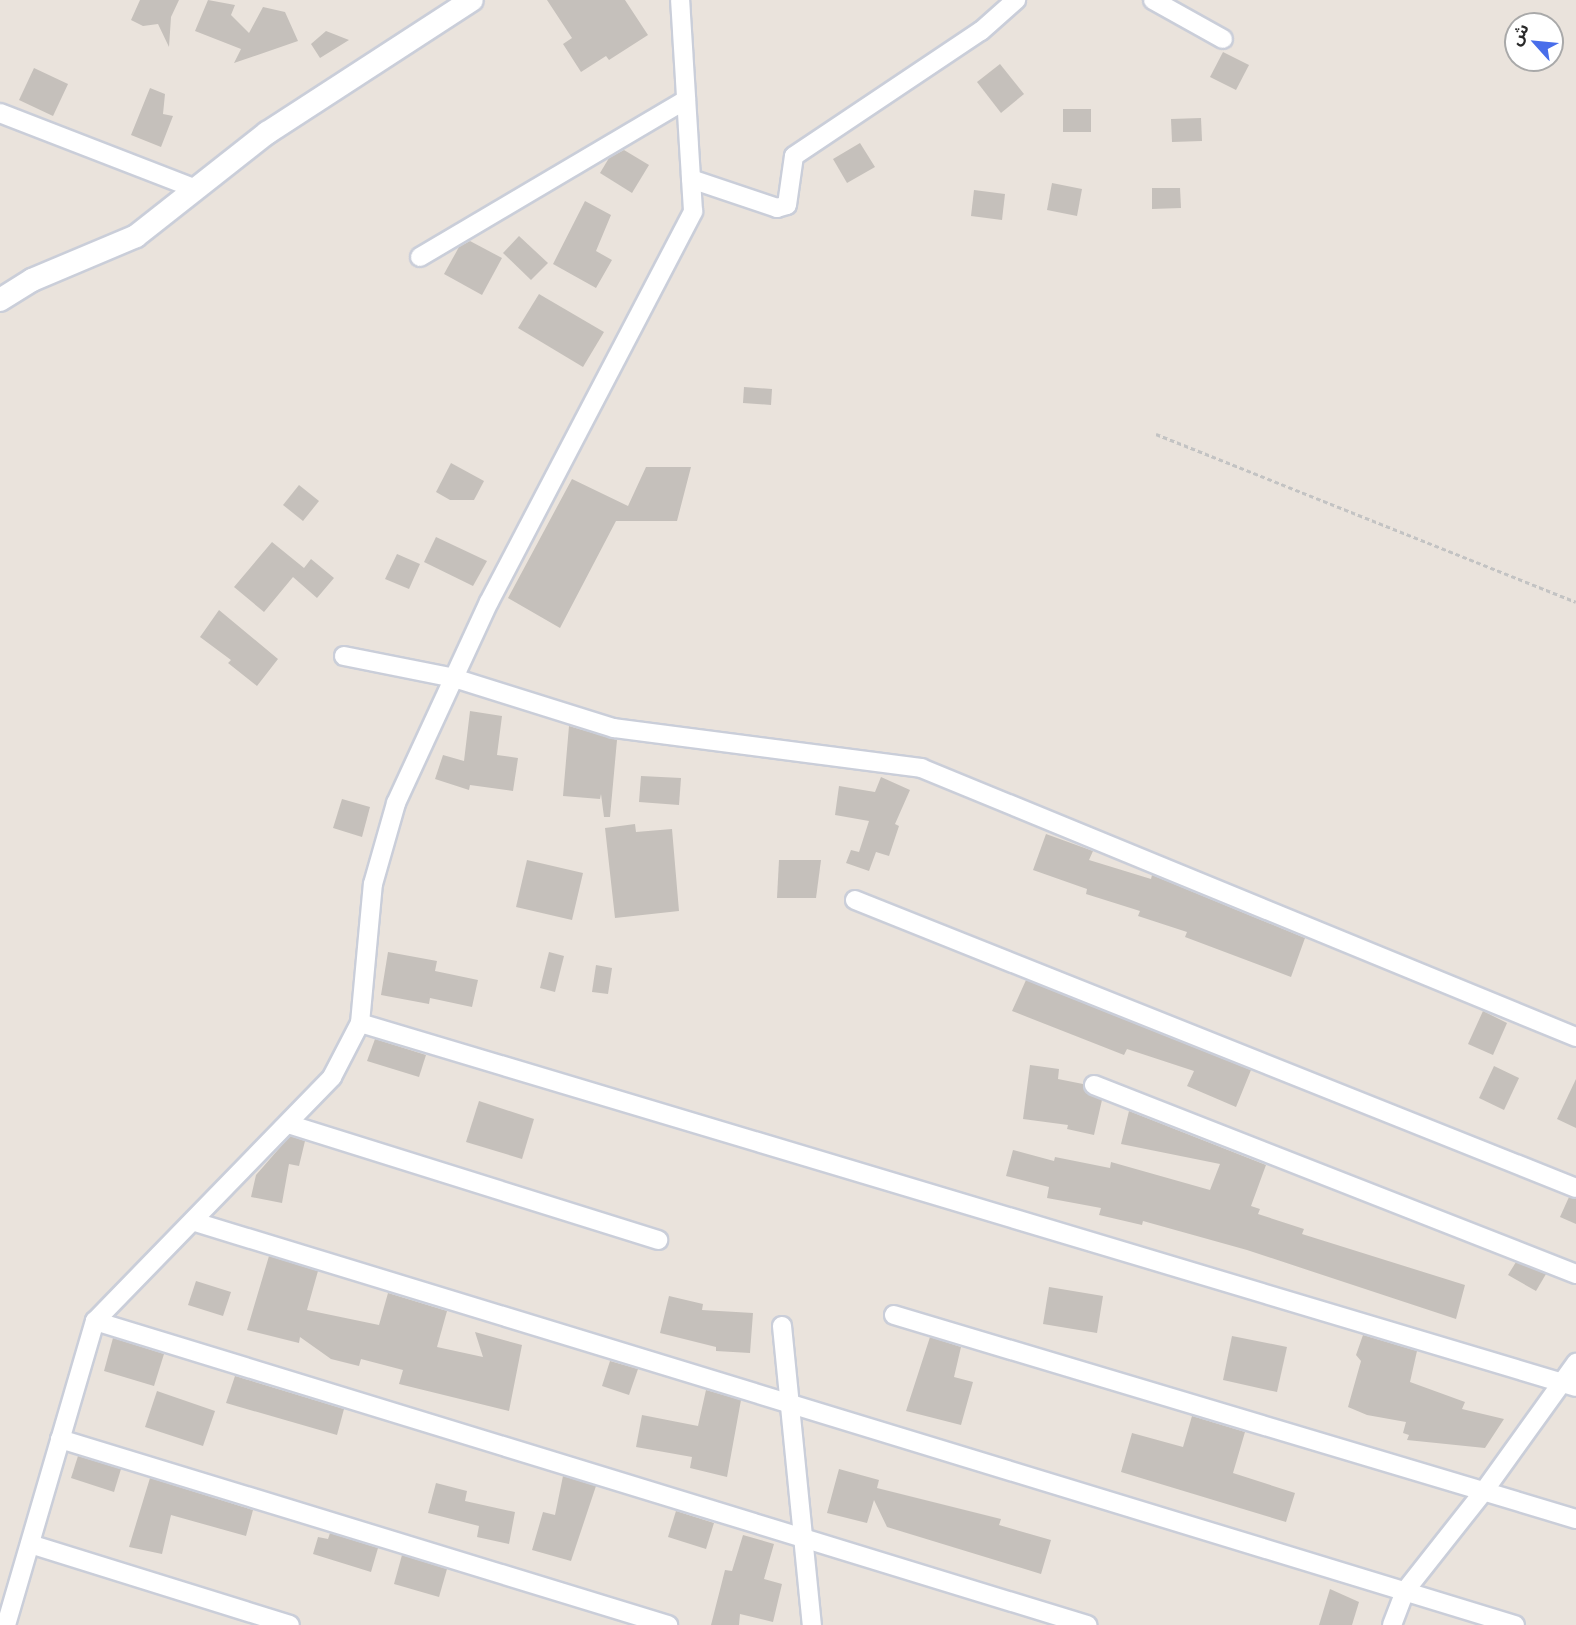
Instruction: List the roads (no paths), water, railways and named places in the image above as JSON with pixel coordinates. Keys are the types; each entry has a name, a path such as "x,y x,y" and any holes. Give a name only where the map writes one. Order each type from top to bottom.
{"street":[{"path":"0,300 32,280 136,236 267,133 472,0"},
{"path":"6,1625 95,1321 195,1222 332,1077 360,1023 376,874 396,803 489,602 693,211 680,0"},
{"path":"691,179 777,208 787,205 794,156 981,32 1016,0"},
{"path":"1153,0 1223,39"},
{"path":"420,257 686,100"},
{"path":"0,113 196,189"},
{"path":"344,656 454,678 614,728 921,768 1576,1037"},
{"path":"855,900 1576,1188"},
{"path":"360,1023 1569,1385"},
{"path":"1094,1085 1576,1274"},
{"path":"288,1124 658,1240"},
{"path":"195,1222 1515,1625"},
{"path":"894,1315 1576,1519"},
{"path":"95,1321 1087,1625"},
{"path":"782,1326 812,1625"},
{"path":"1392,1625 1405,1591 1569,1385 1576,1363"},
{"path":"60,1439 668,1625"},
{"path":"30,1544 290,1625"}]}
